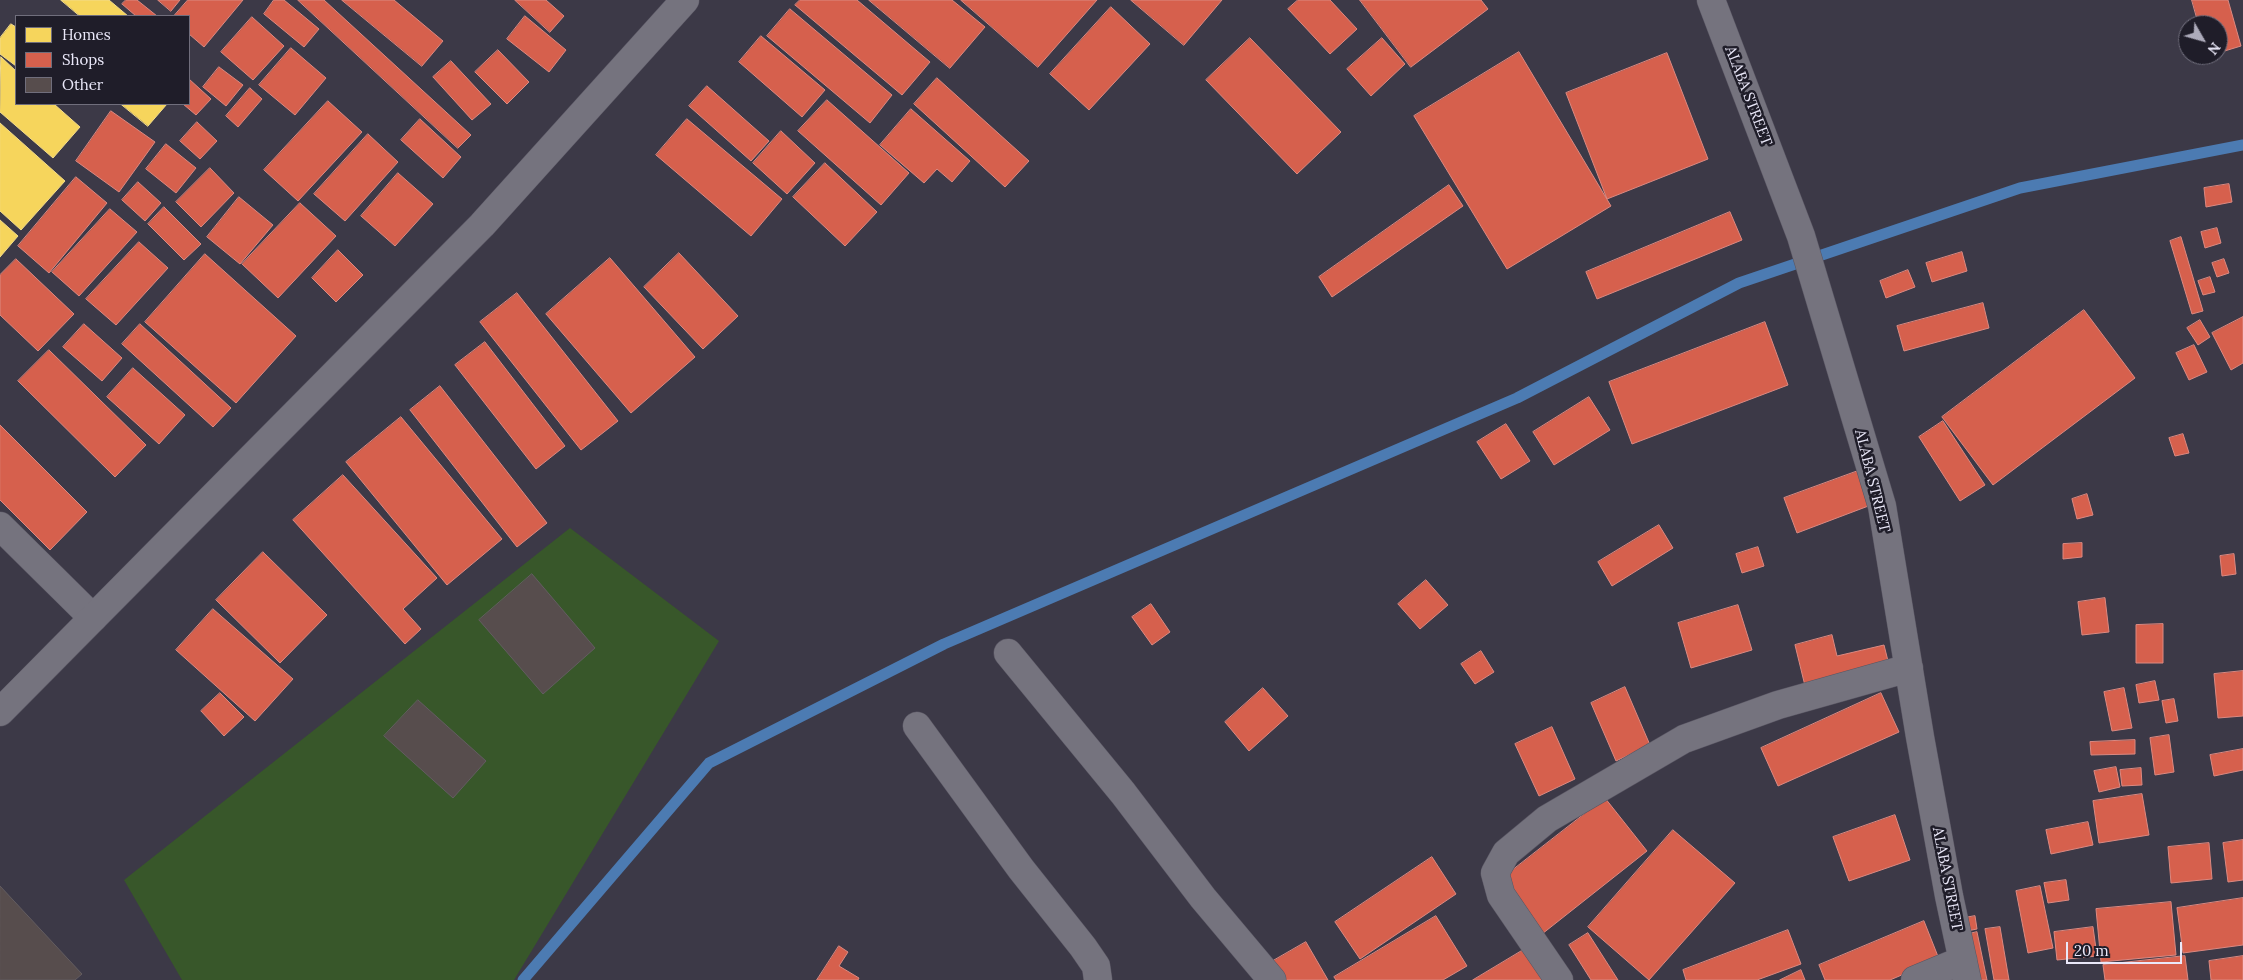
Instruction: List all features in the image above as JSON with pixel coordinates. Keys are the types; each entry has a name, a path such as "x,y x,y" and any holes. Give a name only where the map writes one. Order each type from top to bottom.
{"street":[{"path":"5,708 482,225 686,0"},
{"name":"ALABA STREET","path":"1711,0 1801,236 1882,506 1908,668 1949,896 1965,970"},
{"path":"0,526 93,618"},
{"path":"1008,654 1123,793 1203,898 1272,980"},
{"path":"1559,980 1501,895 1495,873 1506,853 1547,819 1684,739 1778,705 1908,668"},
{"path":"917,726 1021,869 1096,966 1098,980"},
{"path":"1915,980 1965,970"}],"green space":[{"path":"570,528 719,641 514,980 182,980 124,880"}],"building: Homes":[{"path":"61,0 109,0 127,15 79,15"},
{"path":"11,24 15,26 15,65 0,54 0,38"},
{"path":"1,57 15,70 15,105 55,105 80,127 53,158 0,112"},
{"path":"122,105 166,105 148,126"},
{"path":"0,123 65,181 21,230 0,211"},
{"path":"0,220 18,236 0,257"}],"building: Shops":[{"path":"126,0 137,0 156,15 135,15 122,4"},
{"path":"158,0 180,0 171,11"},
{"path":"188,0 243,0 204,47 190,35 190,15 175,15"},
{"path":"274,0 284,0 319,29 304,47 264,14"},
{"path":"298,0 324,0 471,135 458,148"},
{"path":"342,0 394,0 443,41 422,66"},
{"path":"515,0 546,0 564,16 550,32"},
{"path":"800,0 857,0 930,62 902,95 795,5"},
{"path":"869,0 952,0 985,27 950,68"},
{"path":"961,0 1097,0 1038,67"},
{"path":"1131,0 1222,0 1184,45"},
{"path":"1298,0 1330,0 1357,29 1330,54 1288,9"},
{"path":"1360,0 1481,0 1488,9 1411,67"},
{"path":"2192,0 2228,0 2241,46 2228,50 2228,15 2196,15"},
{"path":"1111,7 1150,44 1089,110 1050,74"},
{"path":"790,9 892,95 870,123 767,36"},
{"path":"525,16 566,50 549,72 507,39"},
{"path":"252,17 284,46 253,80 221,52"},
{"path":"761,36 825,90 802,117 739,62"},
{"path":"1250,38 1341,132 1297,174 1206,80"},
{"path":"1382,38 1405,64 1371,96 1347,69"},
{"path":"291,48 326,78 295,115 259,85"},
{"path":"498,50 529,82 507,104 475,72"},
{"path":"1519,52 1611,206 1507,269 1414,116"},
{"path":"1667,53 1708,159 1607,199 1566,93"},
{"path":"451,61 491,104 472,120 433,77"},
{"path":"219,67 243,85 226,106 203,87"},
{"path":"937,78 1029,161 1005,187 914,104"},
{"path":"190,80 211,99 196,115 184,105 190,105"},
{"path":"707,86 769,141 751,161 689,106"},
{"path":"250,88 262,99 238,127 226,116"},
{"path":"827,100 909,173 881,205 798,131"},
{"path":"328,101 362,132 298,201 264,170"},
{"path":"911,109 970,161 952,182 937,169 924,183 880,145"},
{"path":"111,111 155,142 119,192 76,161"},
{"path":"420,119 461,157 443,178 401,140"},
{"path":"687,119 782,199 751,236 656,155"},
{"path":"197,122 217,141 200,159 180,141"},
{"path":"781,131 815,163 787,194 753,163"},
{"path":"368,134 398,162 345,221 314,194"},
{"path":"166,144 196,168 176,193 146,169"},
{"path":"825,163 877,212 845,246 793,197"},
{"path":"210,168 234,193 201,227 176,202"},
{"path":"398,173 433,204 395,246 361,216"},
{"path":"76,177 107,203 49,273 18,246"},
{"path":"138,182 161,203 145,221 122,200"},
{"path":"2229,184 2232,202 2206,207 2204,188"},
{"path":"1449,185 1463,206 1332,297 1319,277"},
{"path":"239,197 273,225 240,264 207,237"},
{"path":"300,203 336,236 278,298 242,264"},
{"path":"164,207 201,244 184,260 148,224"},
{"path":"110,209 137,232 79,296 52,272"},
{"path":"1730,212 1742,240 1597,299 1586,272"},
{"path":"2217,228 2221,243 2205,248 2201,232"},
{"path":"2181,237 2203,311 2192,314 2170,241"},
{"path":"139,242 168,268 116,325 86,299"},
{"path":"338,250 363,275 336,302 312,278"},
{"path":"1962,252 1967,271 1932,282 1926,263"},
{"path":"679,253 738,316 703,349 644,287"},
{"path":"205,254 296,336 236,403 145,322"},
{"path":"610,258 695,357 631,413 546,314"},
{"path":"16,259 74,314 38,351 0,315 0,275"},
{"path":"2224,259 2229,273 2217,277 2212,263"},
{"path":"1908,270 1915,287 1886,298 1880,281"},
{"path":"2210,277 2215,292 2203,295 2198,281"},
{"path":"517,293 618,421 581,450 480,322"},
{"path":"1983,303 1989,328 1904,351 1897,326"},
{"path":"2084,310 2135,378 1993,485 1942,417"},
{"path":"2243,317 2243,363 2231,370 2212,333"},
{"path":"2200,320 2210,337 2198,345 2187,328"},
{"path":"1765,322 1788,385 1632,444 1609,382"},
{"path":"84,324 122,358 102,381 63,347"},
{"path":"140,324 231,408 213,427 122,344"},
{"path":"485,342 565,446 536,469 455,365"},
{"path":"2194,345 2207,372 2189,380 2176,353"},
{"path":"49,350 146,445 115,477 18,381"},
{"path":"133,368 185,415 159,444 107,397"},
{"path":"440,386 547,523 517,547 410,410"},
{"path":"1589,397 1610,430 1554,465 1533,432"},
{"path":"401,417 502,539 447,585 346,462"},
{"path":"1943,421 1985,485 1960,501 1919,437"},
{"path":"1506,424 1530,461 1501,479 1477,442"},
{"path":"0,425 87,512 50,550 0,500"},
{"path":"2183,434 2189,453 2175,456 2169,438"},
{"path":"1858,471 1871,505 1797,533 1784,498"},
{"path":"343,475 437,578 403,609 421,629 405,644 293,520"},
{"path":"2087,494 2093,515 2077,519 2072,499"},
{"path":"1659,525 1673,548 1612,586 1598,562"},
{"path":"2082,543 2082,557 2063,559 2063,544"},
{"path":"1758,547 1764,566 1742,573 1736,554"},
{"path":"263,552 327,615 280,663 216,600"},
{"path":"2234,554 2236,574 2222,576 2220,556"},
{"path":"1426,580 1448,605 1420,629 1398,604"},
{"path":"2105,598 2109,632 2082,635 2078,602"},
{"path":"1151,604 1170,632 1152,645 1132,617"},
{"path":"1738,605 1752,650 1691,668 1678,623"},
{"path":"213,609 293,679 255,721 176,650"},
{"path":"2163,624 2163,663 2136,663 2136,625"},
{"path":"1832,635 1837,656 1884,645 1891,673 1807,694 1795,645"},
{"path":"1481,651 1494,672 1475,684 1461,664"},
{"path":"2243,671 2243,716 2218,718 2214,674"},
{"path":"2155,681 2159,700 2139,703 2136,685"},
{"path":"1625,687 1650,745 1616,761 1591,703"},
{"path":"1263,688 1288,716 1249,751 1225,722"},
{"path":"2124,688 2132,728 2112,731 2104,692"},
{"path":"220,693 244,717 224,736 201,711"},
{"path":"1881,693 1899,732 1778,786 1761,748"},
{"path":"2174,699 2178,721 2166,723 2162,701"},
{"path":"1552,727 1575,779 1539,796 1515,744"},
{"path":"2169,735 2174,772 2155,775 2150,738"},
{"path":"2135,740 2135,754 2091,755 2090,742"},
{"path":"2243,749 2243,770 2214,776 2210,755"},
{"path":"2116,767 2120,787 2099,792 2094,771"},
{"path":"2141,768 2142,785 2122,786 2120,770"},
{"path":"2142,794 2149,835 2099,843 2093,801"},
{"path":"1605,798 1647,851 1542,934 1500,880"},
{"path":"1895,815 1910,860 1849,881 1833,837"},
{"path":"2088,822 2093,845 2051,854 2046,830"},
{"path":"1673,830 1735,883 1649,980 1588,927"},
{"path":"2243,840 2243,880 2228,882 2223,843"},
{"path":"2209,843 2212,879 2171,883 2168,847"},
{"path":"1432,857 1456,894 1360,959 1335,922"},
{"path":"2066,880 2069,900 2048,903 2044,883"},
{"path":"2040,886 2053,948 2028,953 2016,891"},
{"path":"2243,898 2243,945 2183,953 2177,908"},
{"path":"2171,902 2176,955 2101,962 2096,909"},
{"path":"1436,916 1467,966 1443,980 1336,980 1334,977"},
{"path":"1975,916 1977,929 1962,932 1959,919"},
{"path":"1924,921 1939,959 1890,980 1825,980 1819,965"},
{"path":"2000,927 2009,980 1994,980 1985,929"},
{"path":"2093,927 2097,956 2057,960 2054,932"},
{"path":"1788,930 1801,964 1757,980 1686,980 1683,970"},
{"path":"1977,932 1987,980 1971,980 1961,936"},
{"path":"1588,933 1618,980 1591,980 1569,945"},
{"path":"1306,942 1328,980 1284,980 1273,961"},
{"path":"839,946 848,952 839,966 859,978 858,980 817,980"},
{"path":"1530,946 1551,980 1473,980"},
{"path":"2185,956 2188,980 2105,980 2103,965"},
{"path":"2243,956 2243,980 2211,980 2209,961"},
{"path":"1801,970 1805,980 1780,980"}],"building: Other":[{"path":"532,574 595,648 543,694 479,620"},
{"path":"418,700 486,761 453,798 384,736"},
{"path":"0,886 82,974 75,980 0,980"}],"waterway":[{"path":"523,980 709,763 944,644 1517,398 1739,283 2020,188 2243,145"}]}
